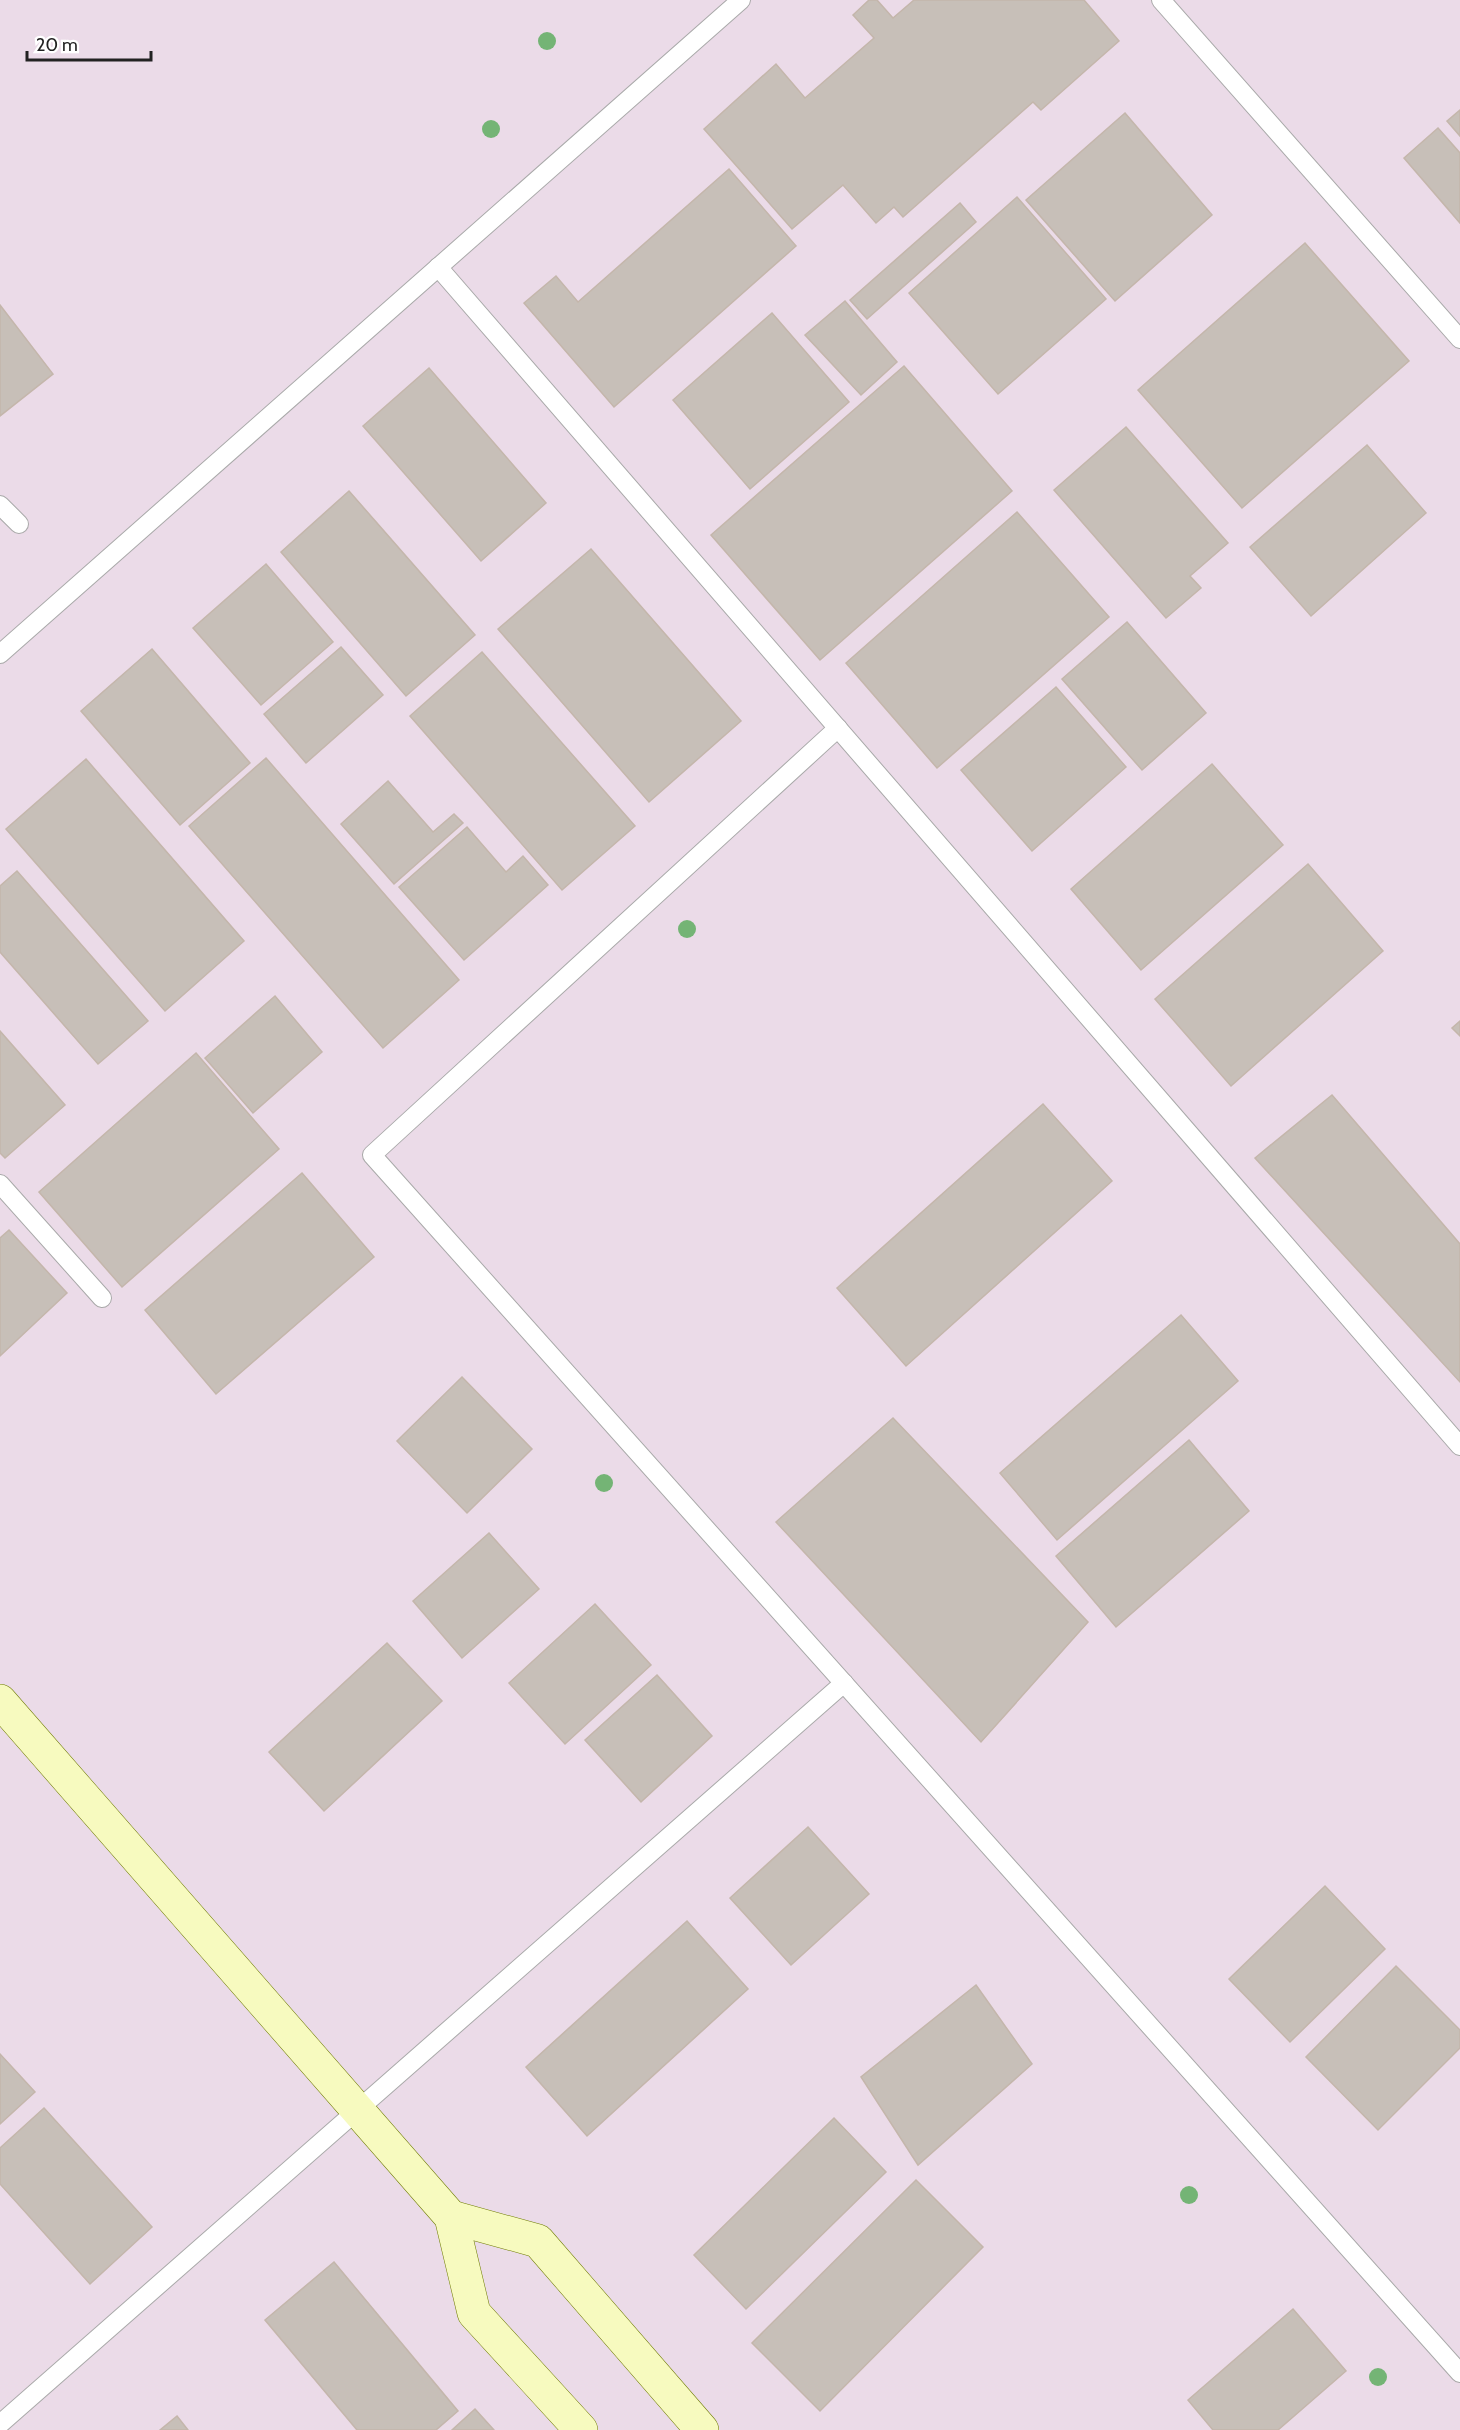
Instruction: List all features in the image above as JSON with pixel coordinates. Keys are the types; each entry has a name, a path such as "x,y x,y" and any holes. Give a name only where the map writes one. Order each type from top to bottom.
{"street":[{"path":"0,1701 451,2217 474,2313 581,2430"},
{"path":"451,2217 538,2241 702,2430"}],"lane":[{"path":"0,654 741,0"},
{"path":"1161,0 1460,339"},
{"path":"438,267 1460,1446"},
{"path":"0,505 19,524"},
{"path":"838,728 372,1155 1460,2373"},
{"path":"0,1184 102,1298"},
{"path":"0,2424 844,1683"}],"shaded area":[{"path":"0,0 1460,0 1460,2430 0,2430"}],"building":[{"path":"869,0 877,0 893,18 914,0 1084,0 1119,41 1041,110 1033,102 903,217 894,207 876,223 843,185 792,229 704,129 776,64 805,98 874,38 853,15"},
{"path":"1460,110 1460,136 1447,121"},
{"path":"1125,113 1212,215 1115,301 1026,200"},
{"path":"1438,128 1460,153 1460,223 1404,158"},
{"path":"729,169 796,246 614,407 524,303 556,276 578,302"},
{"path":"1017,197 1106,299 998,394 909,293"},
{"path":"960,203 976,222 867,319 850,300"},
{"path":"1305,243 1409,361 1242,508 1138,390"},
{"path":"845,301 897,362 861,395 805,335"},
{"path":"0,305 53,374 0,416"},
{"path":"772,313 849,402 750,489 673,400"},
{"path":"904,366 1012,491 820,660 711,535"},
{"path":"429,368 546,503 481,561 363,426"},
{"path":"1126,427 1228,543 1190,576 1201,588 1166,618 1054,490"},
{"path":"1367,445 1426,513 1311,616 1250,547"},
{"path":"349,491 475,635 406,696 281,552"},
{"path":"1017,512 1109,617 937,768 846,663"},
{"path":"591,549 741,721 649,802 498,629"},
{"path":"266,564 333,642 261,705 193,628"},
{"path":"1127,622 1206,713 1142,770 1062,679"},
{"path":"341,647 383,695 306,763 264,714"},
{"path":"152,649 250,763 180,825 81,711"},
{"path":"482,652 635,826 562,890 410,716"},
{"path":"1056,687 1126,767 1032,851 961,770"},
{"path":"266,758 459,980 383,1048 189,826"},
{"path":"86,759 244,941 165,1011 6,829"},
{"path":"1212,764 1283,845 1141,970 1071,889"},
{"path":"388,781 433,832 454,814 463,823 394,884 341,824"},
{"path":"467,827 506,872 523,856 548,885 464,960 399,887"},
{"path":"1308,864 1383,951 1231,1086 1155,999"},
{"path":"17,871 148,1021 98,1064 0,952 0,886"},
{"path":"275,996 322,1052 253,1113 205,1058"},
{"path":"1460,1021 1460,1036 1452,1028"},
{"path":"0,1031 65,1105 5,1158 0,1153"},
{"path":"196,1053 279,1149 122,1287 39,1192"},
{"path":"1332,1095 1460,1244 1460,1382 1255,1158"},
{"path":"1043,1104 1112,1181 906,1366 837,1288"},
{"path":"302,1173 374,1257 216,1394 145,1310"},
{"path":"9,1230 67,1293 0,1356 0,1238"},
{"path":"1181,1315 1238,1381 1057,1540 1000,1473"},
{"path":"462,1377 532,1449 467,1513 397,1441"},
{"path":"893,1418 1088,1622 981,1742 776,1522"},
{"path":"1189,1440 1249,1511 1116,1627 1056,1556"},
{"path":"489,1533 539,1589 462,1658 413,1601"},
{"path":"595,1604 651,1665 565,1744 509,1683"},
{"path":"387,1643 442,1701 324,1811 269,1752"},
{"path":"657,1675 712,1736 641,1802 585,1740"},
{"path":"808,1827 869,1894 791,1965 730,1898"},
{"path":"1325,1886 1385,1949 1290,2042 1229,1979"},
{"path":"687,1921 748,1989 587,2136 526,2067"},
{"path":"1396,1966 1460,2030 1460,2048 1378,2130 1306,2057"},
{"path":"976,1985 1032,2064 918,2165 861,2077"},
{"path":"0,2054 35,2092 0,2124"},
{"path":"44,2108 152,2227 90,2284 0,2184 0,2148"},
{"path":"834,2118 886,2172 746,2309 694,2255"},
{"path":"916,2180 983,2247 820,2411 752,2343"},
{"path":"334,2262 458,2411 436,2430 357,2430 265,2320"},
{"path":"1293,2309 1346,2371 1278,2430 1213,2430 1188,2400"},
{"path":"475,2409 494,2430 452,2430"},
{"path":"177,2416 188,2430 160,2430"}]}
